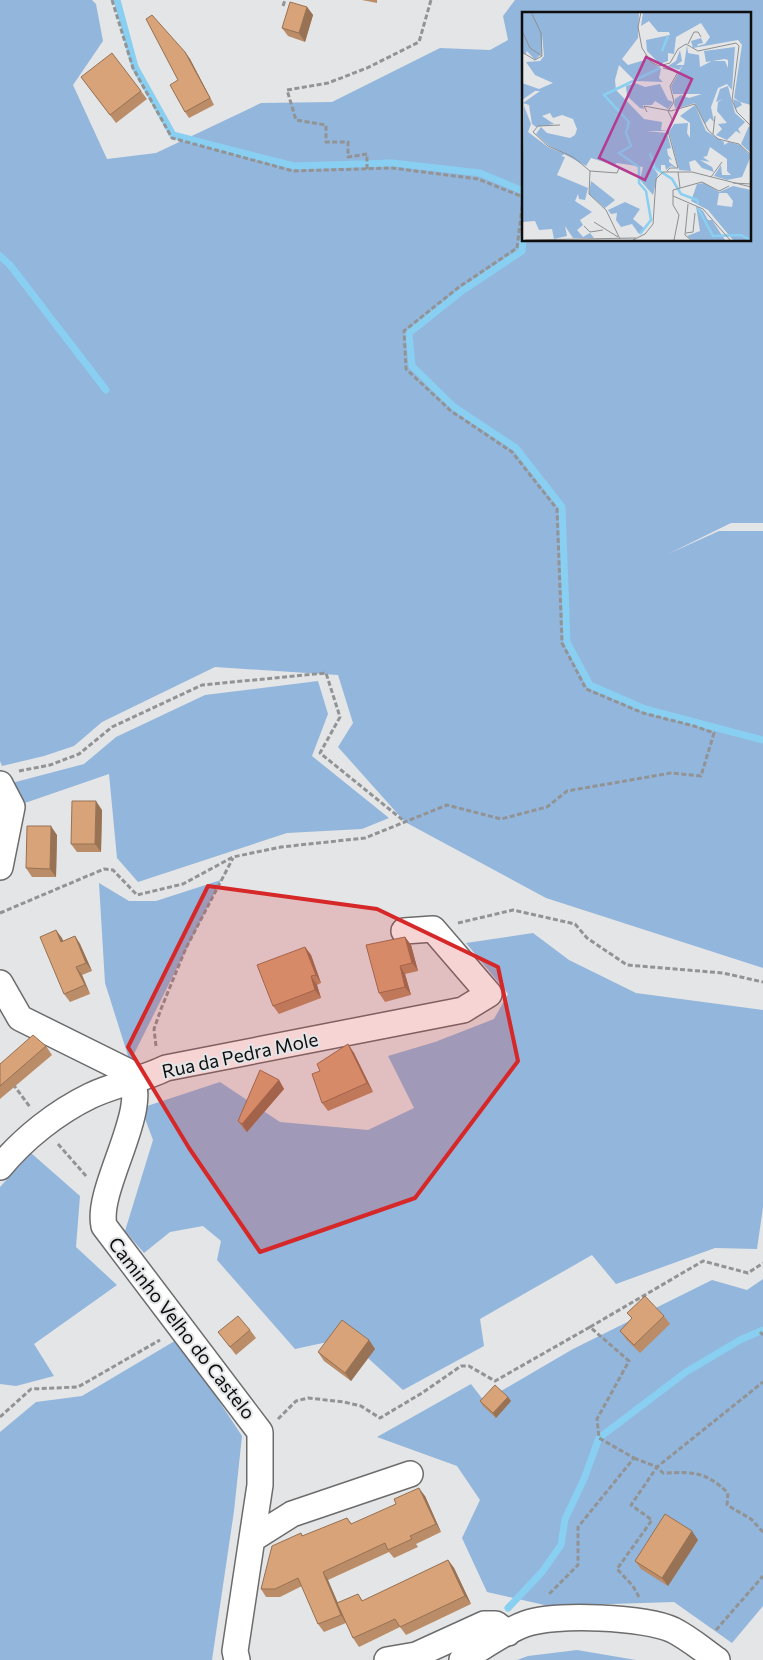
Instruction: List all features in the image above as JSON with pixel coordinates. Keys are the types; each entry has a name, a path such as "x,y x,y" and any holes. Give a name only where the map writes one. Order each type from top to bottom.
{"street":[{"path":"0,867 12,807 8,778"},
{"path":"404,931 433,929"},
{"name":"Rua da Pedra Mole","path":"0,1166 43,1126 91,1096 133,1082 166,1068 462,1010 489,994 433,929"},
{"path":"0,983 20,1018 127,1071 133,1082"},
{"name":"Caminho Velho do Castelo","path":"133,1082 135,1096 129,1125 102,1210 104,1226 180,1328 238,1400 260,1432 260,1485 254,1538 235,1650 237,1660"},
{"path":"254,1538 292,1514 410,1474"},
{"path":"462,1660 524,1624 540,1620 597,1618 653,1624 672,1630 709,1654"},
{"path":"387,1660 416,1655 484,1624 496,1624 508,1633"}],"path":[{"path":"112,0 133,68 172,138 293,171 392,168 478,178 522,198"},
{"path":"283,6 285,0"},
{"path":"367,169 366,154 348,157 348,142 326,142 326,125 296,120 287,90 328,83 367,68 419,42 431,0"},
{"path":"0,913 104,869 113,870 137,895 183,884 233,857 281,846 364,838 446,805 501,819 547,807 567,791 671,773 701,776 714,733 694,726 643,714 586,689 562,643 557,510 512,452 451,411 406,369 404,331 459,287 517,248 522,206"},
{"path":"8,778 79,754 112,727 202,685 326,673 340,717 320,753 405,822"},
{"path":"166,1068 156,1045 154,1029 186,948 233,857"},
{"path":"433,929 513,910 575,924 587,938 627,965 723,973 763,982"},
{"path":"11,1082 43,1126 90,1181 110,1188"},
{"path":"260,1432 271,1428 296,1400 308,1398 344,1402 361,1406 380,1418 422,1394 461,1366 469,1366 495,1380 703,1261 748,1273 763,1263"},
{"path":"590,1327 629,1361 597,1419 599,1438 634,1458 657,1467 663,1473 687,1472 713,1478 728,1493 727,1505 751,1519 763,1532"},
{"path":"1,1414 31,1389 78,1387 180,1328"},
{"path":"653,1624 633,1586 617,1569 652,1520 631,1505 657,1467 763,1382"},
{"path":"540,1620 538,1605 578,1565 578,1527 634,1458"},
{"path":"709,1654 763,1576"}],"highlighted area":[{"path":"208,886 377,909 498,967 518,1061 415,1198 260,1252 189,1148 128,1047"}],"shaded area":[{"path":"0,0 92,0 96,4 103,41 73,85 107,159 156,153 261,103 332,102 440,48 490,50 508,40 503,16 515,0 763,0 763,523 731,523 668,554 719,531 763,531 763,968 546,898 405,822 338,747 353,723 338,675 215,667 102,722 74,746 44,756 2,766 0,761"},
{"path":"318,681 328,714 312,756 389,818 362,829 287,833 138,882 117,858 109,774 22,804 8,784 84,764 116,737 205,695"},
{"path":"221,880 130,1062 105,983 99,883 129,901 156,901"},
{"path":"533,933 569,960 636,993 763,1010 763,1207 757,1249 715,1248 616,1284 592,1255 480,1319 484,1346 403,1390 346,1338 295,1349 217,1260 221,1241 203,1226 170,1232 144,1253 125,1231 153,1140 141,1108 220,1082 280,1122 368,1130 414,1108 388,1056 435,1042 494,1019 508,994 466,943"},
{"path":"31,1153 80,1196 76,1247 117,1285 34,1344 54,1376 16,1386 0,1384 0,1187"},
{"path":"763,1279 763,1606 732,1643 674,1602 549,1606 487,1592 462,1538 480,1500 457,1466 377,1437 471,1384 484,1401 573,1349 712,1280 747,1290"},
{"path":"178,1339 242,1436 234,1511 212,1660 0,1660 0,1432 36,1402 82,1396"},
{"path":"577,1650 636,1660 517,1660 528,1656"}],"building":[{"path":"290,2 307,7 299,33 282,28"},
{"path":"152,15 185,52 210,98 185,112 170,85 178,80 146,19"},
{"path":"112,53 141,91 110,115 81,77"},
{"path":"72,801 96,801 95,844 71,844"},
{"path":"27,826 51,826 50,869 26,868"},
{"path":"56,930 61,942 75,936 86,963 76,967 85,985 64,994 40,937"},
{"path":"405,937 412,963 400,966 405,987 379,993 366,945"},
{"path":"305,947 316,975 311,976 315,990 273,1006 257,965"},
{"path":"33,1035 46,1046 0,1086 0,1064"},
{"path":"348,1044 367,1083 322,1103 312,1074 320,1071 317,1064"},
{"path":"260,1070 279,1080 242,1124 238,1121"},
{"path":"645,1296 664,1316 634,1345 620,1331 632,1318 627,1313"},
{"path":"238,1316 250,1330 230,1347 218,1332"},
{"path":"342,1320 369,1340 345,1373 318,1352"},
{"path":"495,1385 508,1397 493,1413 480,1401"},
{"path":"419,1488 436,1524 410,1536 412,1539 388,1550 385,1543 323,1572 341,1615 318,1624 298,1578 275,1589 261,1589 272,1546 301,1533 302,1536 347,1518 351,1524 396,1504 394,1499"},
{"path":"665,1514 692,1531 662,1578 635,1561"},
{"path":"448,1560 465,1596 400,1627 395,1619 353,1638 337,1603 358,1594 362,1601"}],"waterway":[{"path":"117,0 135,67 173,135 294,166 392,163 480,173 522,191"},
{"path":"523,241 522,251 462,291 409,333 412,366 454,407 516,448 562,507 567,642 590,685 645,709 763,740"},
{"path":"0,256 10,265 106,390"},
{"path":"508,1608 542,1572 561,1545 565,1519 584,1479 599,1438 686,1372 740,1340 763,1330"}]}
